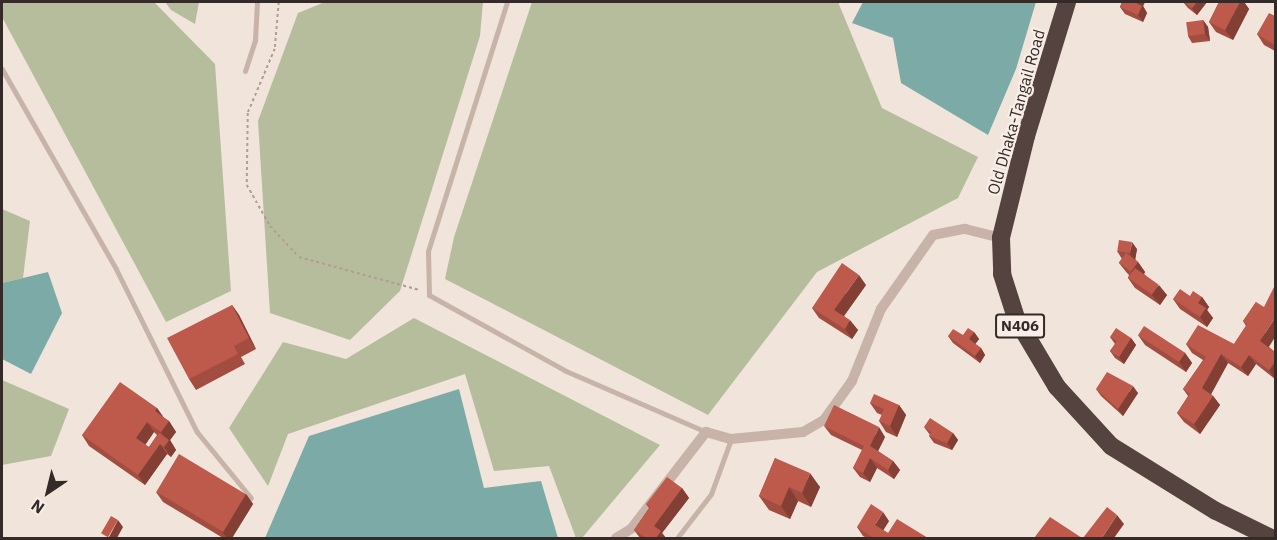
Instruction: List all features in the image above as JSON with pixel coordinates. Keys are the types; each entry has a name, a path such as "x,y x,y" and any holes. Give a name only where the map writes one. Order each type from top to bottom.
{"highway":[{"name":"Old Dhaka-Tangail Road","path":"1067,2 1026,136 1001,238 1002,274 1016,318 1043,368 1081,416 1111,446 1151,473 1271,538"}],"street":[{"path":"616,538 631,529 706,432 731,439 803,432 824,420 852,381 881,309 933,236 965,229 1001,238"}],"lane":[{"path":"245,71 255,40 257,2"},
{"path":"507,2 428,251 429,295 566,371 706,432"},
{"path":"2,69 116,269 197,432 251,498"},
{"path":"677,538 711,494 731,439"}],"path":[{"path":"279,2 275,49 248,113 247,185 270,226 298,257 392,279 429,295"}],"green space":[{"path":"2,2 154,2 215,64 231,291 166,322 2,17"},
{"path":"165,2 199,2 195,24 171,10"},
{"path":"325,2 483,2 480,36 400,291 350,340 270,313 258,121 298,13"},
{"path":"532,2 838,2 882,108 978,157 958,198 817,272 708,415 445,279 454,237"},
{"path":"2,209 30,221 23,278 2,283"},
{"path":"414,318 660,445 582,538 576,538 549,466 494,471 465,374 288,434 268,486 229,428 283,342 346,359"},
{"path":"2,380 69,409 51,456 2,465"}],"water":[{"path":"863,2 1036,2 1016,69 988,135 901,83 893,38 852,23"},
{"path":"48,272 62,313 31,374 2,359 2,283"},
{"path":"459,389 484,488 541,481 558,538 265,538 309,436"}],"building":[{"path":"1122,2 1137,2 1142,6 1138,15 1120,7"},
{"path":"1184,2 1197,2 1192,8"},
{"path":"1219,2 1240,2 1225,30 1209,22"},
{"path":"1269,13 1275,16 1275,45 1257,34"},
{"path":"1203,20 1205,34 1188,36 1186,22"},
{"path":"1119,240 1132,242 1130,253 1117,251"},
{"path":"1126,253 1138,262 1131,272 1119,263"},
{"path":"842,263 859,275 834,310 850,320 845,329 812,308"},
{"path":"1135,268 1159,285 1152,294 1128,278"},
{"path":"1275,285 1275,318 1260,341 1275,352 1275,362 1269,370 1249,355 1241,367 1221,354 1202,388 1213,396 1194,424 1177,413 1190,394 1183,389 1206,357 1186,344 1198,325 1234,344 1247,324 1243,321 1256,302 1264,307"},
{"path":"1180,289 1190,296 1193,291 1202,297 1198,303 1206,308 1200,317 1173,299"},
{"path":"232,305 249,338 234,346 238,354 189,379 167,338"},
{"path":"1144,326 1185,353 1179,362 1138,335"},
{"path":"968,328 974,332 969,339 981,348 975,356 948,336 953,329 963,335"},
{"path":"1116,328 1131,338 1119,357 1110,351 1117,341 1110,337"},
{"path":"1107,372 1133,386 1118,409 1096,389"},
{"path":"120,382 157,408 155,411 169,421 161,432 147,422 136,438 149,447 159,433 169,440 164,447 160,444 138,475 82,435"},
{"path":"874,394 899,405 890,426 879,421 884,409 870,403"},
{"path":"834,405 879,427 870,446 893,461 888,470 870,458 863,473 853,468 864,446 824,426"},
{"path":"930,418 953,433 947,443 929,436 931,432 924,427"},
{"path":"179,454 246,494 223,532 156,492"},
{"path":"775,458 810,473 802,493 789,487 781,506 759,496"},
{"path":"667,477 682,488 654,526 661,531 656,538 646,538 634,530 650,507 646,504"},
{"path":"871,504 883,512 875,525 888,533 897,519 928,538 871,538 857,527"},
{"path":"1107,507 1117,515 1102,538 1083,538"},
{"path":"111,516 118,520 108,537 101,533"},
{"path":"1050,517 1082,538 1034,538"}]}
